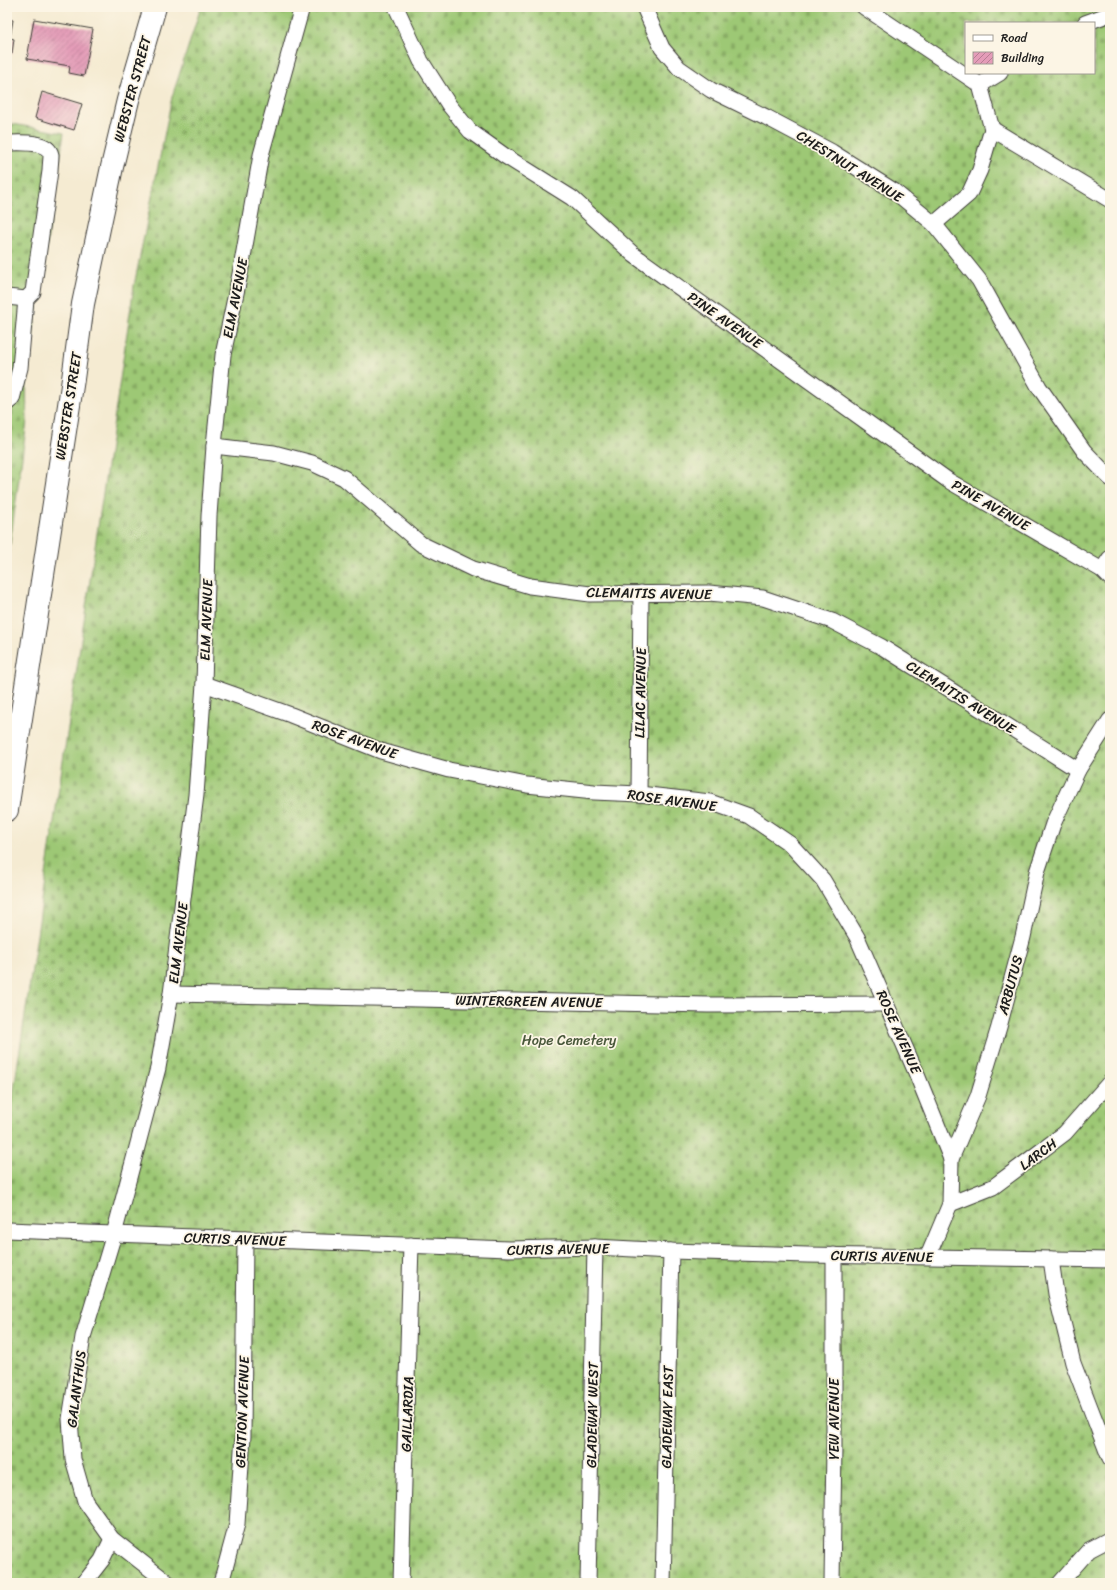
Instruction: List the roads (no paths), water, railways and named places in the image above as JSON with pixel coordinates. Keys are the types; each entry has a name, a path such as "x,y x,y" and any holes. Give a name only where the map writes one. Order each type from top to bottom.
{"main road":[{"name":"WEBSTER STREET","path":"7,810 11,754 73,379 83,304 128,100 154,7"}],"lane":[{"name":"ELM AVENUE","path":"114,1234 158,1068 171,994 196,795 204,684 209,516 214,446 224,355 261,155 302,7"},
{"name":"PINE AVENUE","path":"396,7 421,61 449,106 470,132 572,198 634,255 949,481 1107,569"},
{"name":"CHESTNUT AVENUE","path":"644,7 662,48 679,68 711,90 766,116 832,152 894,191 934,224 979,280 1039,386 1084,451 1110,478"},
{"path":"864,7 980,85 992,129 980,170 969,194 934,224"},
{"path":"1088,22 1110,14"},
{"path":"980,85 998,74"},
{"path":"992,129 1110,200"},
{"path":"7,143 38,144 46,148 51,154 50,171 33,292 26,299 20,368 12,399 7,403"},
{"path":"7,297 26,299"},
{"name":"CLEMAITIS AVENUE","path":"214,446 274,453 312,463 344,478 420,544 473,569 537,587 590,594 709,593 763,598 832,621 882,647 1078,770"},
{"name":"LILAC AVENUE","path":"639,794 642,593"},
{"name":"ROSE AVENUE","path":"204,684 291,715 381,751 449,770 527,785 594,792 639,794 710,802 749,816 790,844 823,880 857,937 916,1070 951,1159"},
{"name":"ARBUTUS","path":"928,1256 950,1204 951,1159 978,1096 987,1068 1022,937 1037,872 1053,824 1078,770 1110,720"},
{"name":"WINTERGREEN AVENUE","path":"171,994 700,1004 886,1004"},
{"name":"LARCH","path":"950,1204 993,1187 1065,1133 1110,1082"},
{"name":"CURTIS AVENUE","path":"7,1230 509,1249 595,1247 671,1251 1110,1260"},
{"name":"GALANTHUS","path":"114,1234 83,1337 70,1420 73,1459 85,1501 112,1539 168,1583"},
{"name":"GENTION AVENUE","path":"221,1583 237,1524 243,1436 245,1239"},
{"name":"GAILLARDIA","path":"401,1583 411,1246"},
{"name":"GLADEWAY WEST","path":"588,1583 595,1247"},
{"name":"GLADEWAY EAST","path":"663,1583 671,1251"},
{"name":"YEW AVENUE","path":"832,1583 834,1255"},
{"path":"1051,1259 1056,1294 1073,1363 1110,1459"},
{"path":"84,1583 102,1560 112,1539"},
{"path":"1060,1583 1089,1550 1110,1539"}],"park label":[{"name":"Hope Cemetery","path":"569,1040"}]}
